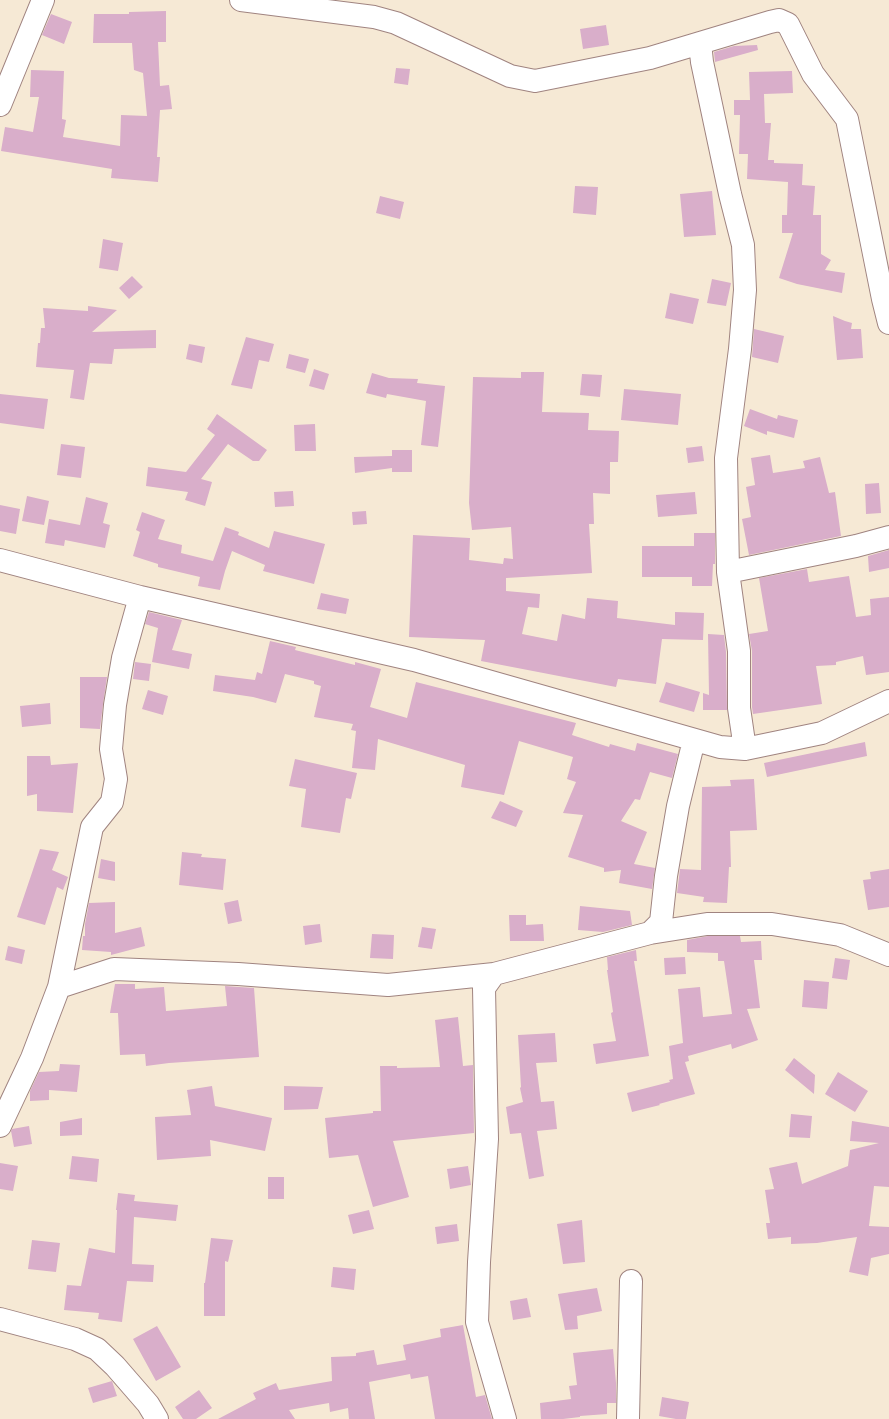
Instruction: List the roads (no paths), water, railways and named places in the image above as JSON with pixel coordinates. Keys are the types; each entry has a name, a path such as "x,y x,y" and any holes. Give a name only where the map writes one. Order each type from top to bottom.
{"street":[{"path":"0,105 43,0"},
{"path":"241,0 374,18 396,23 510,76 535,81 650,58 770,22 779,20 788,24 813,74 847,120 889,323"},
{"path":"700,43 702,62 728,186 743,245 745,290 740,349 726,458 728,572 739,651 739,708 744,749"},
{"path":"728,572 856,546 889,537"},
{"path":"0,560 140,597 414,660 720,747 744,749 822,733 889,701"},
{"path":"0,1126 32,1058 58,987 92,827 112,802 116,779 111,749 115,705 123,658 140,597"},
{"path":"650,933 661,922 666,876 678,806 694,740"},
{"path":"58,987 114,969 238,974 388,985 494,974 650,933 706,924 772,924 840,935 889,955"},
{"path":"494,974 484,988 487,1139 479,1262 477,1322 505,1419"},
{"path":"628,1419 631,1281"},
{"path":"0,1319 75,1340 97,1349 115,1366 148,1404 157,1419"}]}
